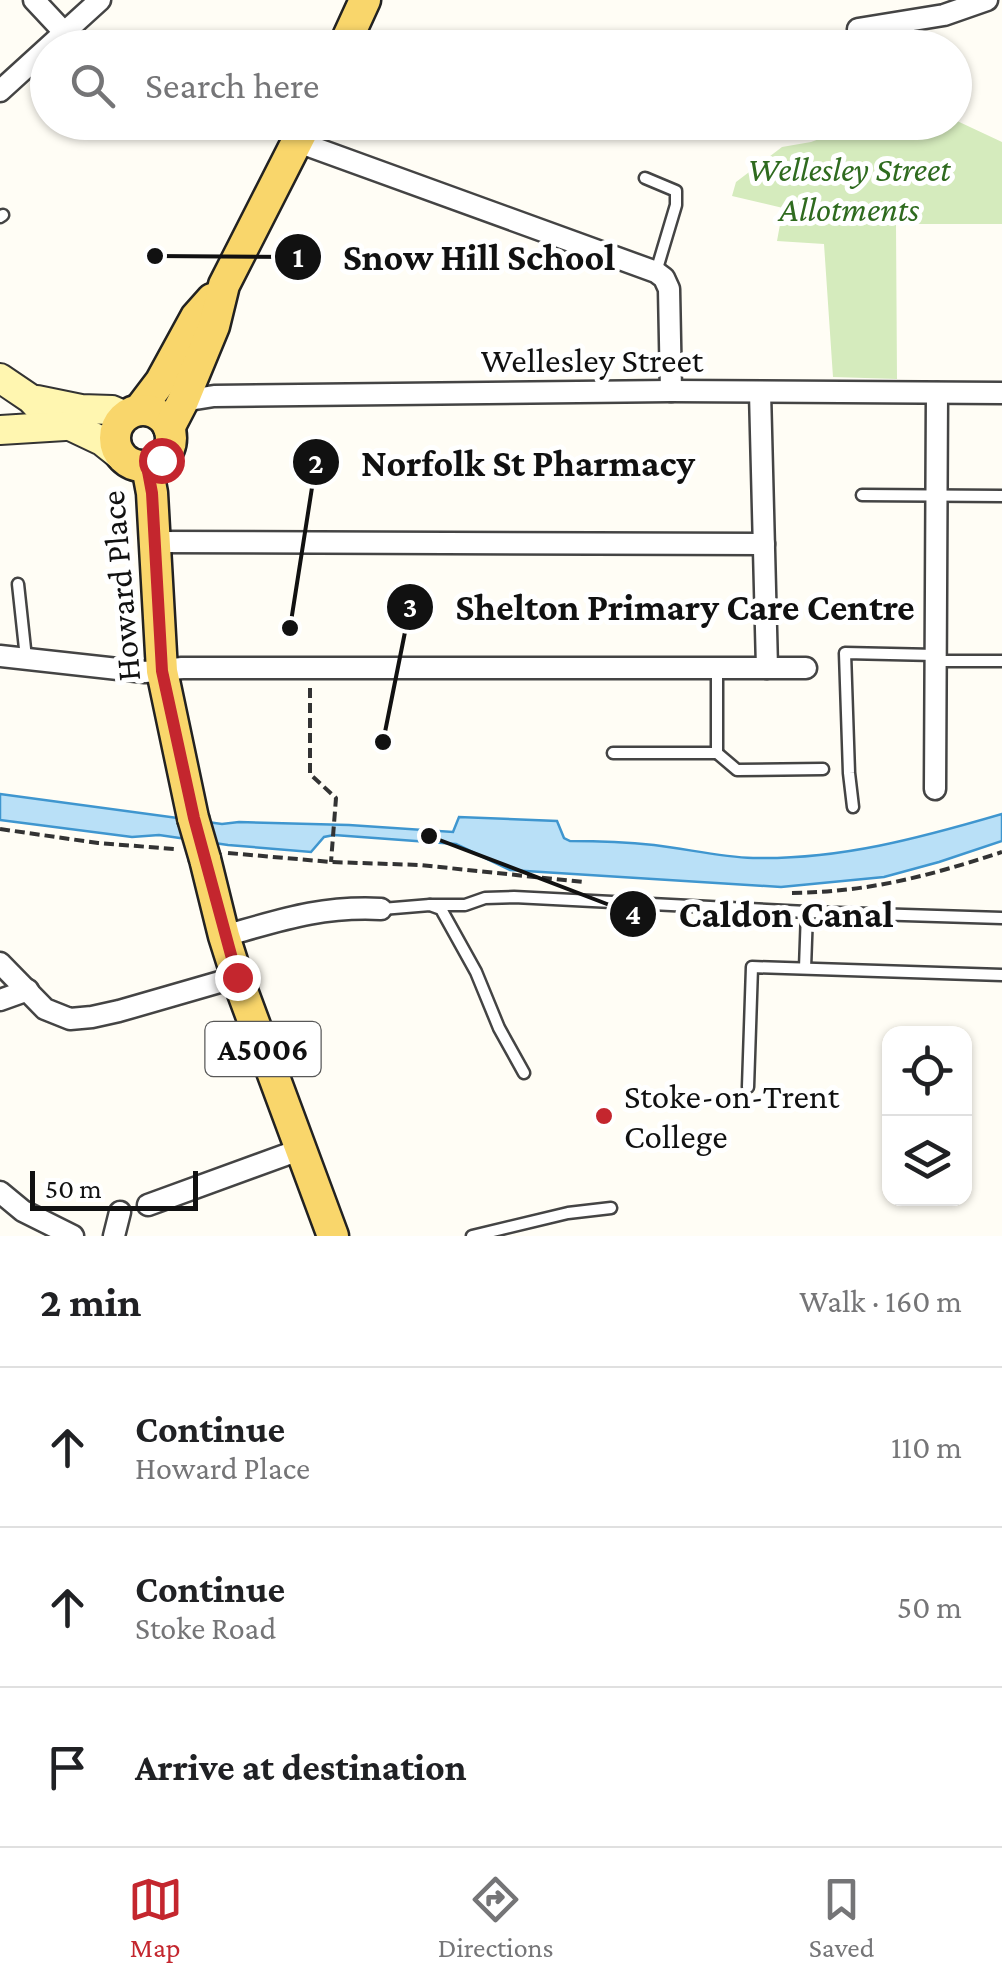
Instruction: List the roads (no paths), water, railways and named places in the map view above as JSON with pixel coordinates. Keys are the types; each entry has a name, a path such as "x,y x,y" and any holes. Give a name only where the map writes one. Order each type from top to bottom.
{"main road":[{"path":"352,30 366,0"},
{"path":"0,378 31,399 44,414 102,441 134,462 165,455 176,415 214,326 224,285 298,140"},
{"path":"134,462 118,451 118,426 161,380 196,317 224,285"},
{"path":"31,399 82,409 176,415"},
{"path":"0,430 67,426"},
{"name":"Howard Place","path":"134,462 152,493 162,671 194,818 210,856 224,936"},
{"name":"A5006","path":"224,936 333,1236"}],"street":[{"path":"34,0 61,30"},
{"path":"65,30 100,0"},
{"path":"858,29 944,15 986,0"},
{"path":"0,91 30,63"},
{"path":"322,140 656,272 669,288 671,391"},
{"name":"Wellesley Street","path":"176,415 214,396 671,391 1002,393"},
{"path":"760,392 767,668"},
{"path":"936,790 937,393"},
{"path":"156,542 764,544"},
{"path":"0,656 144,672 182,668 806,668"},
{"path":"224,936 311,912 380,910"},
{"path":"0,963 45,1009 70,1019 120,1010 237,977"},
{"path":"0,1000 28,990"},
{"path":"148,1205 300,1150"},
{"path":"0,1192 23,1211 74,1236"},
{"path":"114,1236 120,1212"}],"lane":[{"path":"645,178 676,191 676,205 656,272"},
{"path":"862,494 1002,496"},
{"path":"18,584 26,659"},
{"path":"853,807 845,653 1002,661"},
{"path":"717,668 717,753"},
{"path":"613,754 717,753 737,770 823,769"},
{"path":"380,910 464,906 485,898 514,897 1002,918"},
{"path":"430,905 441,909 448,919 524,1073"},
{"path":"805,968 807,912"},
{"path":"748,1088 752,967 1002,975"},
{"path":"472,1236 568,1213 611,1208"}],"water":[{"path":"0,794 222,824 349,825 453,832 459,817 557,821 564,838 570,841 644,844 753,858 848,851 1002,814 1002,841 884,877 781,887 510,870 456,844 334,835 324,837 311,852 159,835 132,837 0,820"}],"place":[{"name":"Snow Hill School","path":"155,256"},
{"name":"Norfolk St Pharmacy","path":"290,628"},
{"name":"Shelton Primary Care Centre","path":"383,742"},
{"name":"Caldon Canal","path":"429,836"},
{"name":"Stoke-on-Trent College","path":"604,1116"}],"park label":[{"name":"Wellesley Street Allotments","path":"849,189"}]}
